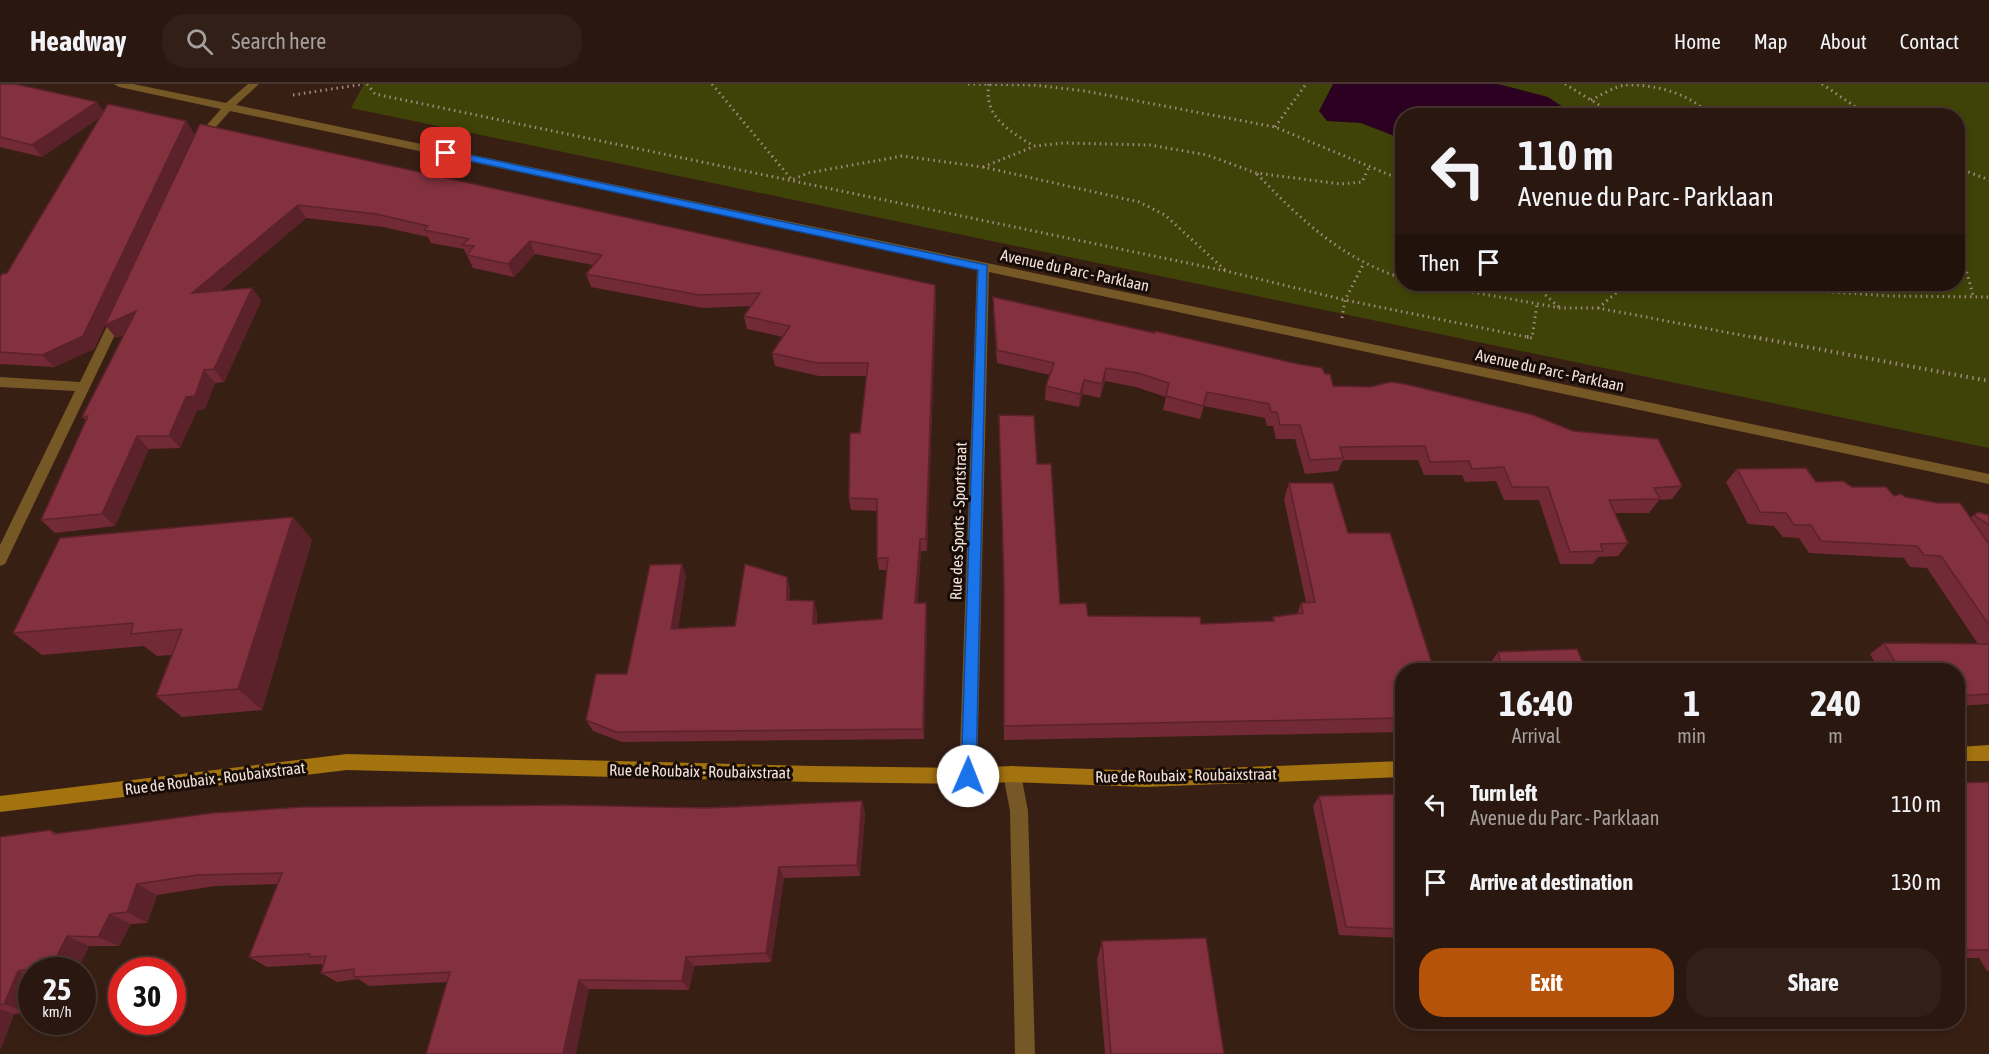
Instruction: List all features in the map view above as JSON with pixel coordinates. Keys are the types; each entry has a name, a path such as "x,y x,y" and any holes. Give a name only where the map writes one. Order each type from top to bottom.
{"main road":[{"path":"1965,754 1989,753"},
{"name":"Rue de Roubaix - Roubaixstraat","path":"0,804 348,762 968,776 1012,774 1145,779 1395,769"}],"street":[{"name":"Avenue du Parc - Parklaan","path":"119,84 1989,479"},
{"path":"189,159 199,137 254,84"},
{"name":"Rue des Sports - Sportstraat","path":"968,776 983,268"},
{"path":"0,560 125,300"},
{"path":"0,382 85,387"},
{"path":"1012,774 1019,811 1025,1054"}],"path":[{"path":"262,114 297,92 366,84 375,94 1226,271 1345,300 1532,338 1537,304"},
{"path":"711,84 792,180"},
{"path":"968,84 1034,85 1085,91 1275,127 1395,177"},
{"path":"1275,127 1306,84"},
{"path":"1565,84 1604,108"},
{"path":"1609,84 1613,91"},
{"path":"1821,84 1857,108"},
{"path":"989,85 986,96 988,107 996,119 1035,146"},
{"path":"1590,100 1625,85 1663,85 1687,95 1704,108"},
{"path":"982,167 1035,146 1064,143 1150,146 1207,155 1256,173 1353,184 1362,182 1369,167"},
{"path":"792,180 808,173 902,156 982,167 1139,202 1165,215 1226,271"},
{"path":"1965,171 1989,180"},
{"path":"1256,173 1298,217 1337,249 1363,264 1395,275"},
{"path":"1345,300 1363,264"},
{"path":"1965,266 1973,295"},
{"path":"1467,291 1560,308 1598,308 1989,381"},
{"path":"1541,291 1560,308"},
{"path":"1598,308 1619,291"},
{"path":"1804,291 1925,297 1973,295 1989,297"}],"shaded area":[{"path":"364,84 1989,84 1989,448 351,108"},
{"path":"1333,84 1498,84 1548,97 1564,108 1395,108 1395,136 1361,123 1327,121 1319,111"}],"building":[{"path":"0,84 15,84 97,102 32,145 0,137"},
{"path":"108,104 186,121 83,336 42,355 0,352 0,277 7,273"},
{"path":"200,124 935,285 926,539 920,539 915,603 926,603 923,729 616,732 586,720 596,674 627,674 650,565 682,564 671,629 735,626 745,564 787,577 787,600 814,601 813,624 882,619 888,558 877,558 877,499 849,498 850,433 860,433 868,363 817,363 772,353 790,326 744,316 760,293 699,295 586,274 602,255 530,241 508,264 467,255 474,246 462,245 469,239 424,230 428,226 376,214 298,205 192,293 252,288 214,369 204,370 195,396 186,397 169,436 137,436 102,514 41,520 88,416 82,417 136,311 105,325"},
{"path":"993,297 1322,368 1325,374 1330,374 1333,386 1370,387 1391,382 1405,384 1533,415 1573,431 1658,439 1682,486 1654,488 1660,499 1609,500 1628,543 1600,544 1603,551 1570,552 1548,487 1512,487 1504,467 1472,469 1469,461 1430,462 1425,446 1340,447 1343,458 1310,460 1300,425 1280,425 1277,412 1271,412 1269,404 1207,392 1203,406 1166,396 1169,383 1138,373 1106,368 1102,384 1084,380 1080,394 1046,386 1054,363 997,350"},
{"path":"999,415 1034,416 1037,464 1051,464 1060,604 1086,603 1088,616 1200,617 1201,624 1274,621 1273,617 1303,613 1301,603 1315,602 1289,483 1333,483 1348,533 1390,533 1432,663 1395,663 1395,718 1004,726 1004,584"},
{"path":"1806,468 1816,482 1843,481 1852,487 1886,487 1894,496 1901,494 1905,497 1938,503 1960,503 1989,544 1989,625 1941,556 1924,555 1917,546 1821,541 1811,525 1794,525 1786,513 1760,512 1737,469"},
{"path":"1977,512 1989,515 1989,525 1975,516"},
{"path":"293,517 238,689 156,696 182,629 131,634 133,623 13,633 60,538"},
{"path":"1884,643 1989,644 1989,694 1965,696 1965,663 1896,663"},
{"path":"1577,649 1583,663 1501,663 1498,652"},
{"path":"1989,782 1989,950 1965,950 1965,783"},
{"path":"1395,794 1395,929 1346,927 1319,796"},
{"path":"862,801 857,865 779,867 766,953 686,957 682,981 579,980 563,1054 426,1054 450,972 354,977 354,969 321,973 326,956 309,957 310,954 249,957 282,873 197,875 137,884 127,912 110,914 98,937 67,936 56,957 18,957 18,971 4,1004 0,1005 0,837 50,830 54,834 213,813 303,807 563,805 707,808"},
{"path":"1206,938 1224,1054 1111,1054 1102,941"}],"route":[{"path":"446,153 983,268 968,776"}]}
